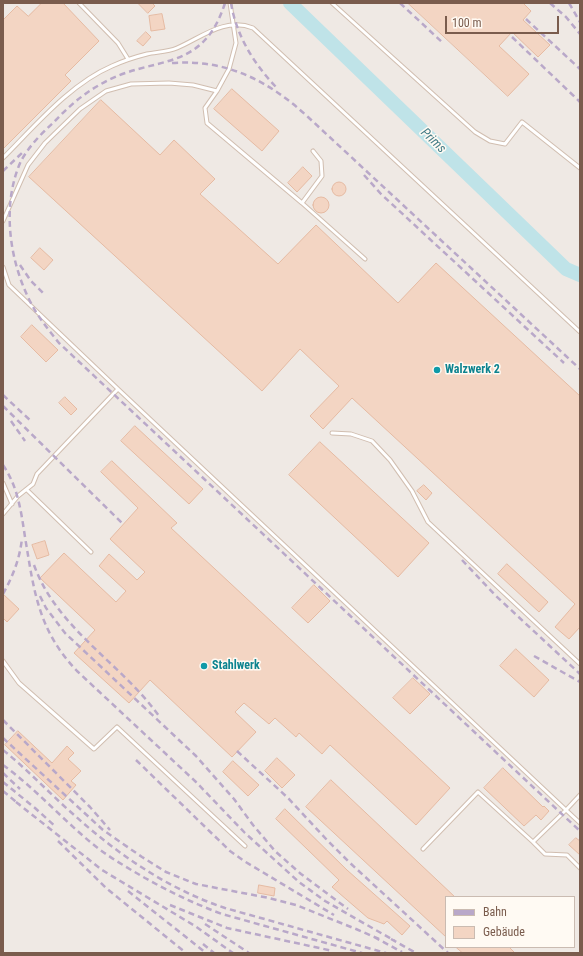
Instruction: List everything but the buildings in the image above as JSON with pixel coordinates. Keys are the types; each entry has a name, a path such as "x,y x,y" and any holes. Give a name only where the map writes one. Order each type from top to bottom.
{"lane":[{"path":"79,3 118,43 128,59"},
{"path":"230,3 236,43 229,69 217,91 205,108 207,123 302,203 365,259"},
{"path":"332,3 475,132 490,141 505,144 522,122 580,168"},
{"path":"3,158 76,87 96,74 128,59 175,49 214,29 233,24 244,24 253,28 580,332"},
{"path":"3,222 28,166 44,143 80,109 106,91 131,84 168,83 193,85 217,91"},
{"path":"302,203 322,176 321,161 313,151"},
{"path":"3,267 9,285 580,823"},
{"path":"3,514 18,496 33,484 37,474 118,389"},
{"path":"332,433 351,434 372,441 390,460 412,491 428,522 580,664"},
{"path":"3,483 12,504"},
{"path":"27,490 91,552"},
{"path":"3,661 19,683 94,749 117,727 245,846"},
{"path":"423,849 478,792 534,842 545,854 567,854 580,868"},
{"path":"534,842 580,795"}],"shaded area":[{"path":"3,3 580,3 580,953 3,953"}],"waterway":[{"name":"Prims","path":"290,3 566,269 580,275"}],"railway":[{"path":"225,3 215,26 203,42 189,52 174,59 120,75 94,88 65,111 40,135 28,150 21,161 15,179 11,198 10,218 14,257 27,295 36,312 59,343 580,831"},
{"path":"231,3 233,15 247,48 260,69 276,87"},
{"path":"400,3 443,43"},
{"path":"550,3 566,17 580,34"},
{"path":"569,3 580,22"},
{"path":"526,19 580,69"},
{"path":"512,37 580,102"},
{"path":"172,63 192,63 229,69 262,83 293,104 580,369"},
{"path":"3,171 23,152"},
{"path":"364,175 381,194 564,363"},
{"path":"20,265 31,281 43,293"},
{"path":"3,395 32,422"},
{"path":"3,406 123,524"},
{"path":"11,421 25,441"},
{"path":"3,465 12,482 18,500 31,575 40,609 46,625 64,656 77,671 196,782 245,833 299,882 325,901 395,941"},
{"path":"3,594 16,567 22,538"},
{"path":"462,560 496,596 580,674"},
{"path":"34,565 44,588 58,608 91,645 144,697 159,716"},
{"path":"40,596 46,608 65,633 196,756 234,799 275,851 301,874 348,909"},
{"path":"534,656 580,682"},
{"path":"3,720 90,807 110,830"},
{"path":"3,738 103,830 166,872 196,884 269,898 296,905 379,939"},
{"path":"3,750 107,843 144,869 183,891 225,908 386,953"},
{"path":"237,751 288,798 349,862 448,953"},
{"path":"136,760 230,851 334,915"},
{"path":"3,765 27,784 100,850 126,867 164,888 192,902 222,914 362,953"},
{"path":"3,773 20,789"},
{"path":"3,782 56,827"},
{"path":"3,791 20,805"},
{"path":"16,802 102,870 195,926 233,953"},
{"path":"58,841 106,888 186,953"},
{"path":"128,891 206,953"},
{"path":"170,905 227,928 333,951"},
{"path":"205,924 249,953"},
{"path":"374,937 402,952"},
{"path":"391,939 416,953"},
{"path":"203,944 214,953"}],"place":[{"name":"Walzwerk 2","path":"437,370"},
{"name":"Stahlwerk","path":"204,666"}]}
